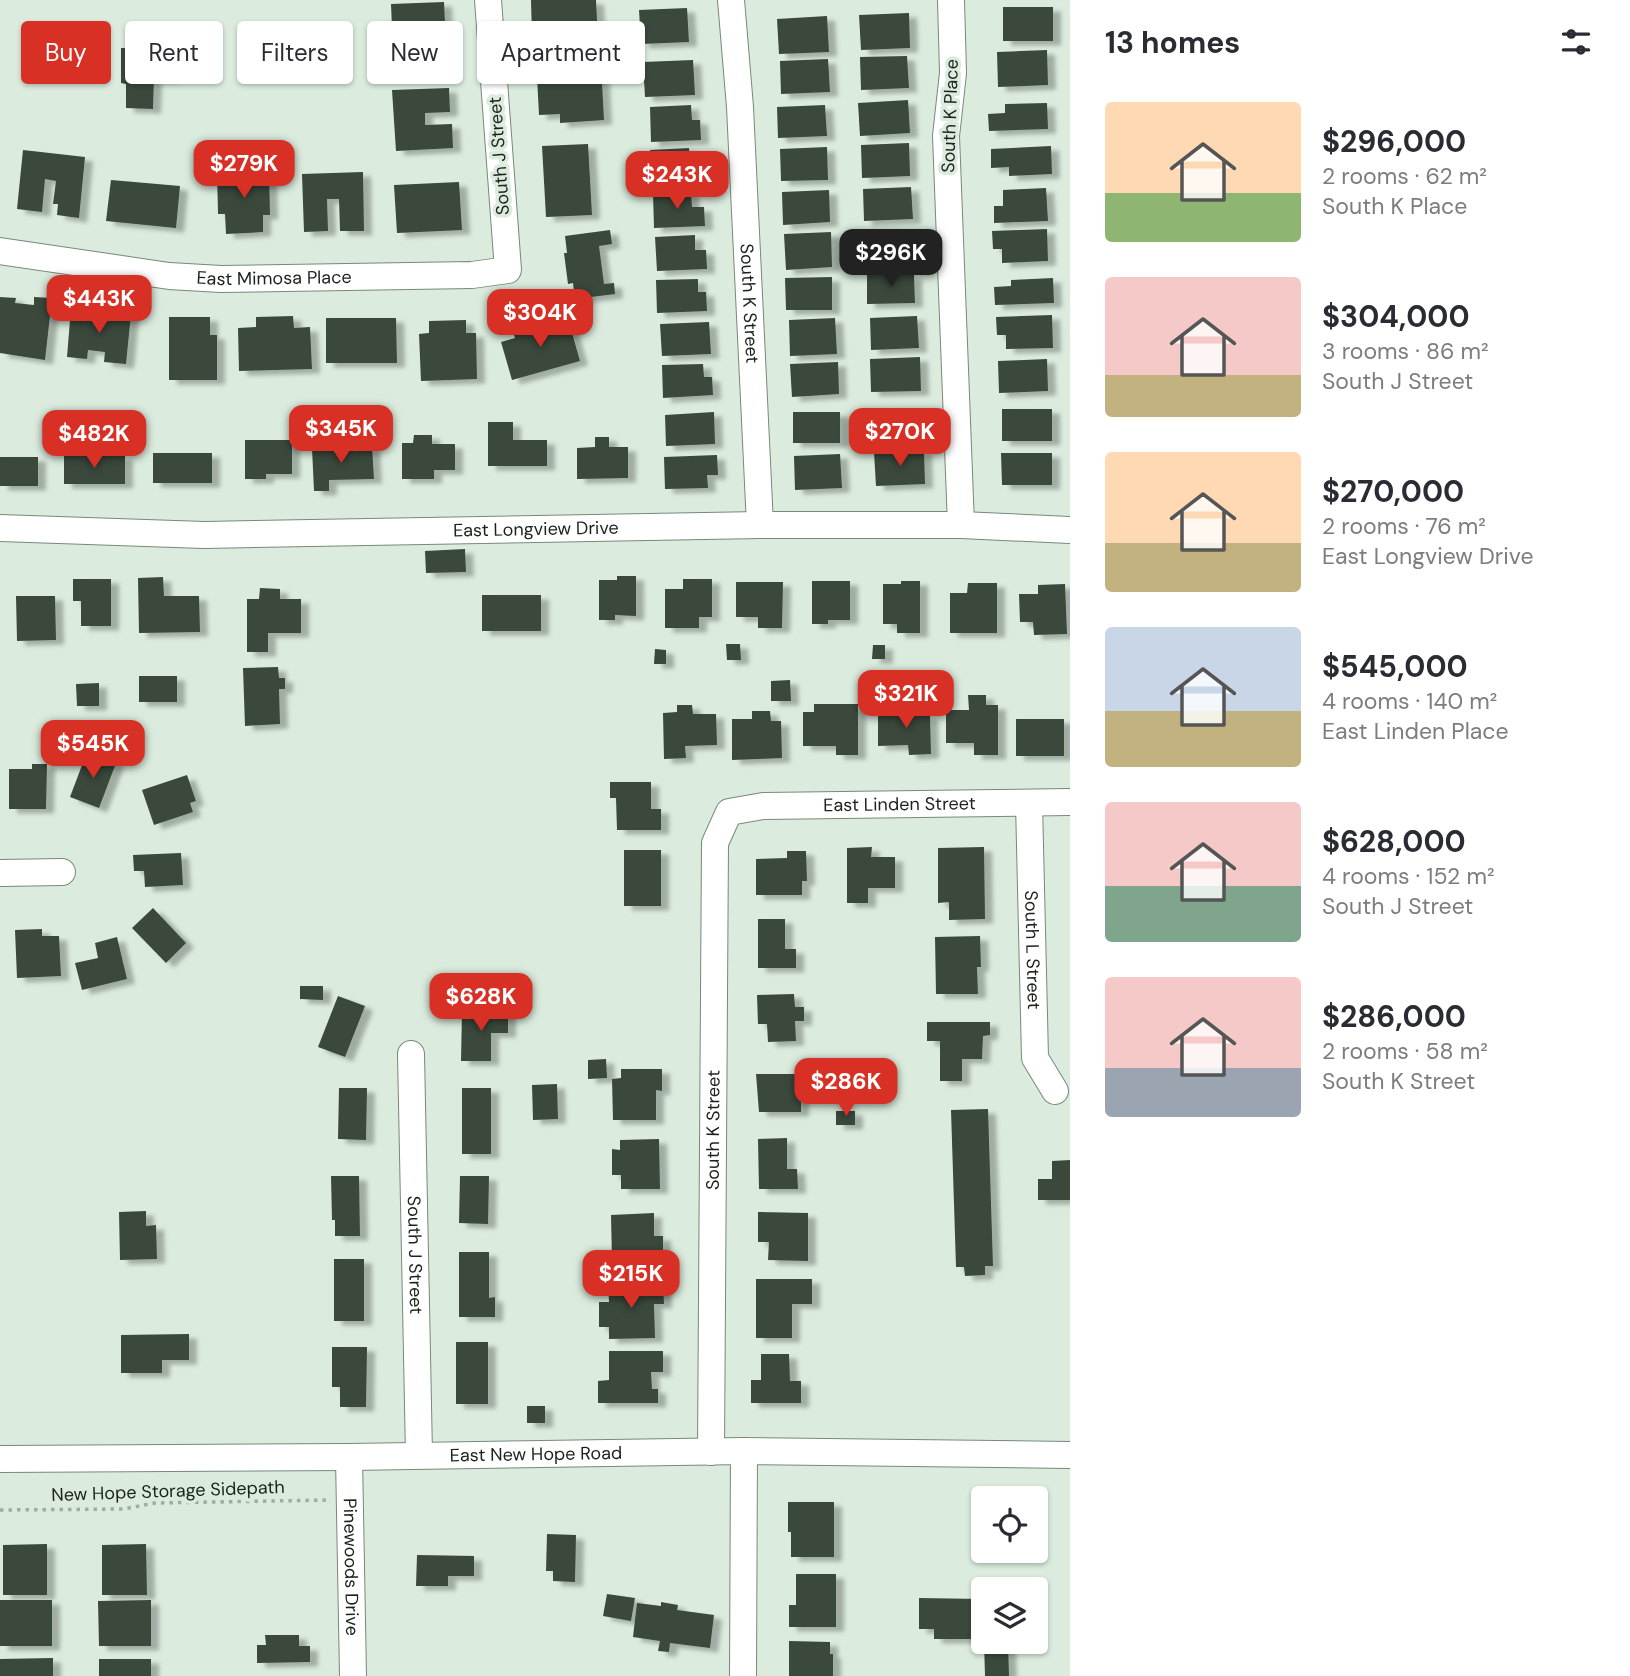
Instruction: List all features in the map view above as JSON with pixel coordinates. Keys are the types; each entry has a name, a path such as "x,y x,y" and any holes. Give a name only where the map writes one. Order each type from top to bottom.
{"street":[{"name":"South J Street","path":"488,0 508,270"},
{"name":"South K Street","path":"731,0 740,107 760,525"},
{"name":"South K Place","path":"951,0 953,73 946,136 961,526"},
{"name":"East Mimosa Place","path":"0,250 169,276 221,279 472,275 508,270"},
{"name":"East Longview Drive","path":"0,528 204,535 760,525 961,526 1070,530"},
{"name":"East Linden Street","path":"729,812 763,806 1070,802"},
{"name":"South L Street","path":"1029,803 1035,1058 1055,1091"},
{"name":"South K Street","path":"711,1452 715,843 729,812"},
{"path":"0,873 61,872"},
{"name":"South J Street","path":"411,1054 419,1455"},
{"name":"East New Hope Road","path":"0,1458 349,1457 744,1451 1070,1455"},
{"path":"743,1676 744,1451"},
{"name":"Pinewoods Drive","path":"349,1457 353,1676"}],"path":[{"name":"New Hope Storage Sidepath","path":"0,1510 337,1499"}],"building":[{"path":"531,0 596,0 597,21 532,21"},
{"path":"444,2 445,21 392,21 391,4"},
{"path":"1003,7 1053,7 1053,41 1003,41"},
{"path":"687,8 689,42 645,44 645,21 640,21 639,10"},
{"path":"909,13 910,48 861,50 859,15"},
{"path":"827,16 829,52 779,54 777,19"},
{"path":"121,48 125,48 125,84 121,83"},
{"path":"1047,50 1048,85 998,87 997,52"},
{"path":"907,56 909,88 861,90 860,57"},
{"path":"828,59 830,92 781,94 780,61"},
{"path":"693,60 695,95 645,97 645,62"},
{"path":"126,84 154,84 153,109 126,108"},
{"path":"537,84 602,84 604,120 560,123 560,114 539,115"},
{"path":"449,88 450,112 425,113 425,125 452,124 453,148 396,151 392,90"},
{"path":"908,100 910,133 860,136 858,103"},
{"path":"1047,103 1048,129 989,131 988,114 1005,113 1005,104"},
{"path":"691,105 692,120 700,120 701,140 651,142 650,107"},
{"path":"825,105 827,136 778,138 777,107"},
{"path":"909,143 910,176 862,178 861,145"},
{"path":"588,144 592,215 546,217 542,146"},
{"path":"1051,146 1052,174 1009,176 1009,167 991,168 991,149"},
{"path":"827,147 828,180 781,181 780,149"},
{"path":"689,148 690,164 702,163 703,183 652,185 650,150"},
{"path":"23,150 85,157 79,218 57,215 58,204 53,204 56,181 45,179 42,212 17,209"},
{"path":"269,169 270,215 263,215 263,232 226,234 225,214 218,214 217,171"},
{"path":"363,172 364,231 340,231 339,199 327,199 328,231 304,232 302,174"},
{"path":"111,180 180,186 176,228 106,221"},
{"path":"459,182 462,230 397,233 394,185"},
{"path":"911,187 913,219 864,221 863,189"},
{"path":"1046,188 1048,221 994,223 994,206 1003,206 1003,190"},
{"path":"829,190 830,222 783,225 782,192"},
{"path":"691,192 692,207 704,207 705,226 654,228 653,193"},
{"path":"901,229 902,245 914,245 915,264 865,266 864,230"},
{"path":"1047,229 1048,261 1002,263 1002,249 993,249 992,231"},
{"path":"610,230 612,244 599,246 604,284 614,283 615,294 575,299 573,283 568,284 565,236"},
{"path":"831,232 832,267 786,270 784,234"},
{"path":"695,235 695,250 706,250 707,269 657,271 655,237"},
{"path":"867,275 914,275 915,303 867,304"},
{"path":"832,277 832,310 786,310 785,278"},
{"path":"1053,278 1054,303 995,305 994,287 1011,286 1011,280"},
{"path":"698,279 698,292 706,292 707,311 657,313 656,280"},
{"path":"0,297 16,298 15,303 34,305 34,297 52,298 45,360 0,353"},
{"path":"71,308 131,314 126,364 104,362 105,352 88,350 87,359 67,357"},
{"path":"1052,315 1053,348 1006,349 1006,335 997,335 996,317"},
{"path":"293,316 294,328 310,327 312,369 239,371 238,328 256,327 256,317"},
{"path":"917,316 919,348 871,350 870,318"},
{"path":"169,317 210,317 210,335 217,335 217,380 169,380"},
{"path":"326,318 396,318 397,363 326,363"},
{"path":"835,318 837,354 790,356 789,320"},
{"path":"568,319 580,361 512,380 501,342 515,338 513,332"},
{"path":"466,320 466,333 476,333 477,379 421,381 419,334 429,333 429,321"},
{"path":"709,322 711,354 662,356 660,324"},
{"path":"920,357 921,391 871,392 870,359"},
{"path":"1047,359 1048,391 999,393 998,361"},
{"path":"838,362 839,394 792,397 790,364"},
{"path":"703,364 704,377 712,377 713,395 663,398 662,365"},
{"path":"1002,409 1052,409 1052,441 1002,441"},
{"path":"921,411 922,442 874,443 873,412"},
{"path":"714,412 715,444 666,446 665,415"},
{"path":"793,412 840,412 840,443 793,443"},
{"path":"488,422 513,422 513,440 547,440 547,466 488,466"},
{"path":"414,435 432,435 432,444 455,444 455,470 434,470 434,479 402,479 402,443 413,443"},
{"path":"595,437 609,437 609,447 628,447 628,478 577,479 577,448 595,447"},
{"path":"245,440 292,440 292,474 266,474 266,479 245,479"},
{"path":"372,446 374,479 329,480 329,491 314,491 312,448"},
{"path":"924,450 925,484 876,486 874,452"},
{"path":"153,453 212,453 212,483 153,483"},
{"path":"1001,453 1052,453 1052,485 1002,485"},
{"path":"840,454 842,488 795,490 794,456"},
{"path":"717,455 718,475 707,475 708,488 665,489 664,457"},
{"path":"64,456 125,456 125,484 64,484"},
{"path":"0,457 38,457 38,486 0,486"},
{"path":"465,549 466,572 426,573 425,551"},
{"path":"617,576 636,576 636,616 615,615 615,620 599,620 599,580 617,580"},
{"path":"163,577 164,596 199,596 200,632 139,633 138,578"},
{"path":"73,579 111,579 111,626 81,626 81,601 73,601"},
{"path":"683,579 712,579 712,617 699,617 699,628 665,628 665,589 683,589"},
{"path":"812,581 850,581 850,620 828,620 828,624 812,624"},
{"path":"901,581 920,581 920,633 897,633 897,624 883,624 883,584 901,584"},
{"path":"736,582 783,582 782,628 758,628 758,617 736,617"},
{"path":"968,583 997,583 997,633 950,633 950,593 967,593"},
{"path":"1065,584 1067,634 1034,635 1033,622 1020,622 1019,594 1038,594 1038,585"},
{"path":"260,588 280,589 280,599 301,599 301,633 268,633 268,652 247,652 247,599 259,599"},
{"path":"482,595 541,595 541,631 482,631"},
{"path":"16,596 55,596 56,640 17,641"},
{"path":"726,644 740,644 741,660 727,660"},
{"path":"873,645 885,645 885,659 872,659"},
{"path":"655,649 666,650 666,664 654,664"},
{"path":"278,667 279,678 285,678 285,689 279,689 280,724 245,726 243,668"},
{"path":"139,676 177,676 177,702 139,702"},
{"path":"790,680 791,701 771,701 771,681"},
{"path":"99,683 99,706 77,706 76,684"},
{"path":"968,695 986,695 986,705 998,705 998,755 974,755 974,743 946,743 946,710 969,710"},
{"path":"814,704 858,704 858,755 836,755 836,746 803,746 803,712 814,712"},
{"path":"677,705 692,705 693,714 716,714 717,745 685,746 686,758 664,759 663,713 677,712"},
{"path":"889,707 919,707 919,715 930,715 931,754 909,755 908,745 878,746 878,716 889,716"},
{"path":"752,711 770,711 771,721 781,721 782,758 732,760 732,719 752,719"},
{"path":"1016,719 1064,719 1064,756 1016,756"},
{"path":"87,752 116,763 99,808 70,797"},
{"path":"32,764 47,764 46,809 9,809 9,769 32,769"},
{"path":"187,775 196,801 190,803 193,812 154,825 142,790"},
{"path":"610,782 651,782 651,809 661,809 661,830 617,830 616,798 610,798"},
{"path":"872,847 871,857 895,857 895,888 868,888 868,903 847,903 847,848"},
{"path":"984,847 985,919 949,920 949,902 938,903 938,848"},
{"path":"624,850 661,850 661,906 624,906"},
{"path":"787,851 806,851 807,881 802,881 802,895 756,895 756,859 787,858"},
{"path":"181,853 183,885 145,887 144,871 134,871 133,855"},
{"path":"153,908 186,943 166,963 132,928"},
{"path":"758,919 785,919 785,949 796,949 796,968 758,968"},
{"path":"42,929 42,936 59,936 61,976 17,978 15,930"},
{"path":"980,936 978,994 936,994 935,937"},
{"path":"117,937 127,979 82,990 75,963 98,958 95,943"},
{"path":"300,986 323,986 323,1000 300,999"},
{"path":"794,994 795,1007 804,1007 804,1021 795,1021 796,1041 768,1042 767,1024 758,1024 757,995"},
{"path":"338,996 365,1006 345,1057 318,1047"},
{"path":"462,1011 508,1011 508,1033 491,1033 491,1061 461,1061"},
{"path":"927,1022 990,1022 990,1035 983,1036 982,1059 962,1059 962,1081 940,1081 940,1041 927,1041"},
{"path":"606,1059 607,1078 588,1079 588,1060"},
{"path":"621,1069 662,1069 662,1091 656,1090 656,1120 613,1120 612,1079 621,1078"},
{"path":"756,1074 805,1074 805,1086 801,1086 801,1112 759,1112"},
{"path":"557,1084 558,1119 533,1120 532,1085"},
{"path":"339,1088 367,1088 366,1140 338,1139"},
{"path":"462,1088 491,1088 491,1154 462,1154"},
{"path":"988,1109 993,1266 985,1266 985,1275 965,1276 964,1267 956,1267 951,1110"},
{"path":"836,1111 855,1111 855,1125 836,1125"},
{"path":"787,1138 787,1169 797,1169 798,1189 759,1189 758,1139"},
{"path":"659,1139 660,1189 621,1189 621,1175 612,1175 612,1149 620,1150 620,1140"},
{"path":"1070,1160 1070,1200 1038,1200 1038,1179 1052,1179 1052,1161"},
{"path":"331,1176 359,1176 360,1236 335,1236"},
{"path":"460,1176 489,1176 488,1224 459,1223"},
{"path":"146,1211 146,1226 156,1225 157,1259 120,1260 119,1212"},
{"path":"758,1212 808,1213 808,1261 768,1260 769,1242 758,1242"},
{"path":"654,1213 654,1236 663,1236 663,1260 612,1261 611,1215"},
{"path":"459,1252 489,1252 489,1298 495,1297 495,1317 459,1317"},
{"path":"334,1259 364,1259 364,1321 334,1321"},
{"path":"756,1279 812,1279 812,1304 792,1304 792,1338 756,1338"},
{"path":"663,1282 664,1304 654,1304 655,1338 609,1339 609,1327 599,1327 599,1302 609,1302 608,1283"},
{"path":"189,1334 189,1360 162,1360 162,1373 121,1373 121,1335"},
{"path":"456,1342 488,1342 488,1404 456,1404"},
{"path":"332,1347 367,1347 366,1407 340,1407 340,1387 332,1387"},
{"path":"609,1351 663,1351 663,1372 651,1372 652,1389 658,1389 658,1403 598,1403 598,1381 609,1380"},
{"path":"761,1354 789,1354 790,1381 801,1381 801,1403 751,1403 751,1380 761,1380"},
{"path":"527,1406 545,1406 545,1423 527,1423"},
{"path":"788,1502 834,1502 834,1557 791,1557"},
{"path":"547,1534 576,1535 575,1582 553,1581 553,1571 546,1571"},
{"path":"47,1544 47,1595 3,1595 3,1545"},
{"path":"146,1544 147,1595 102,1595 102,1545"},
{"path":"417,1555 474,1556 474,1576 448,1576 448,1586 416,1586"},
{"path":"796,1574 836,1574 836,1627 789,1627 789,1605 796,1605"},
{"path":"607,1594 635,1598 631,1621 603,1616"},
{"path":"919,1598 971,1599 971,1639 934,1639 934,1629 919,1629"},
{"path":"0,1600 52,1600 52,1646 0,1646"},
{"path":"151,1600 151,1646 99,1646 98,1601"},
{"path":"661,1602 678,1605 677,1610 714,1615 710,1648 670,1643 669,1652 658,1651 660,1641 633,1637 637,1603 661,1606"},
{"path":"265,1635 299,1635 299,1646 310,1646 310,1662 257,1663 257,1645 266,1645"},
{"path":"789,1641 830,1642 833,1676 789,1676"},
{"path":"984,1654 1008,1654 1009,1676 985,1676"},
{"path":"53,1658 53,1676 0,1676 0,1659"},
{"path":"99,1659 151,1659 151,1676 99,1676"}]}
